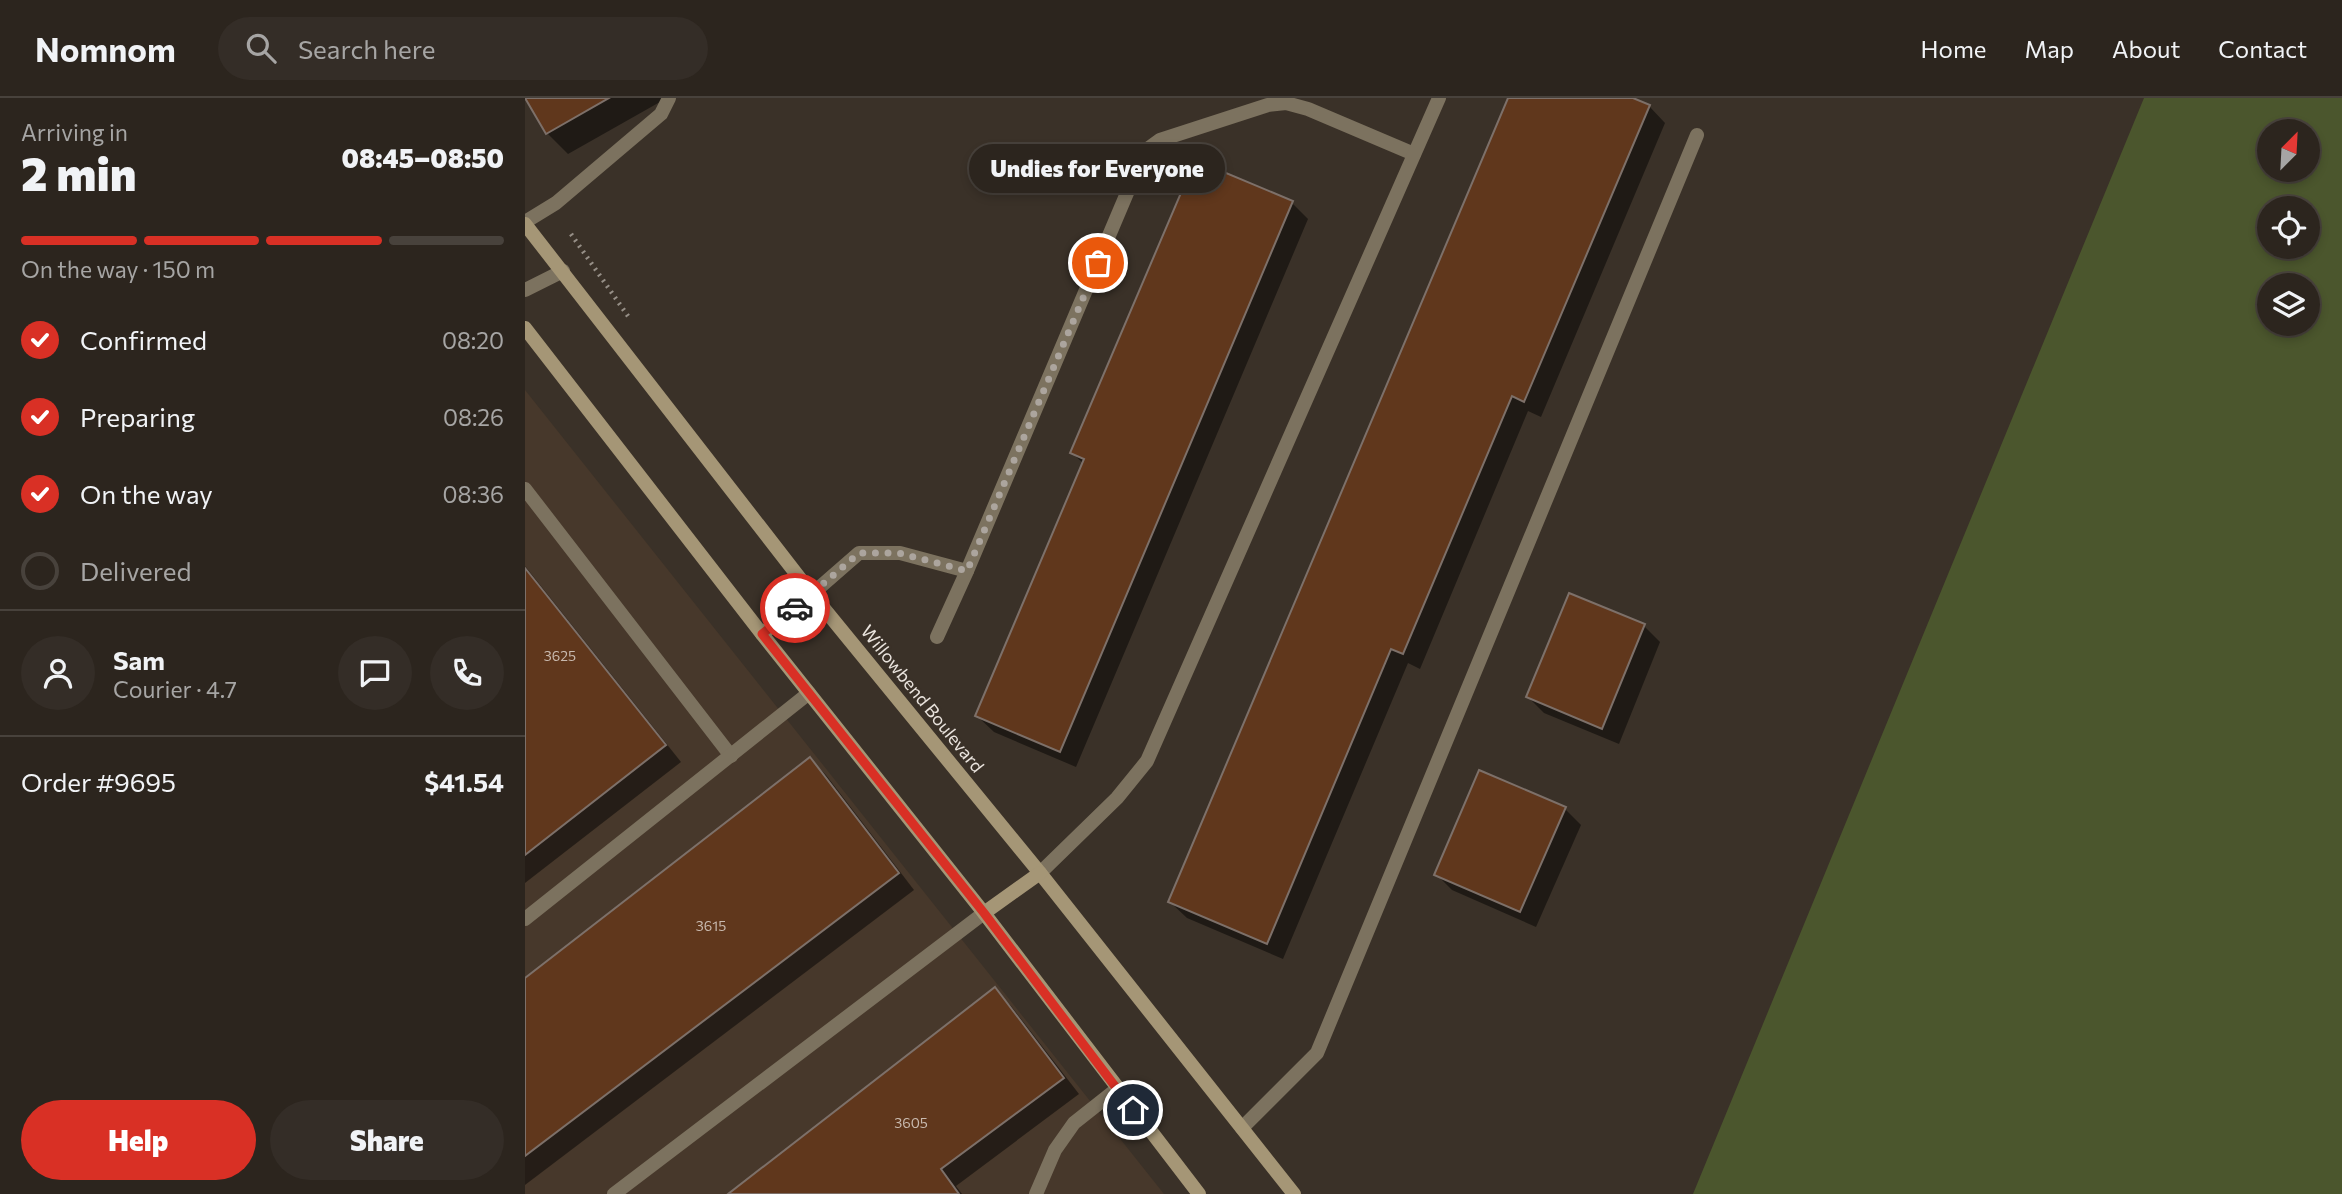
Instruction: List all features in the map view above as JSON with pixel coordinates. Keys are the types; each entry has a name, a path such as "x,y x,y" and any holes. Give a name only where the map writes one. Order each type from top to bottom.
{"main road":[{"name":"Willowbend Boulevard","path":"525,223 812,594 1040,873 1294,1194"},
{"path":"525,328 762,634 984,913 1199,1194"},
{"path":"762,634 812,594"},
{"path":"984,913 1040,873"}],"street":[{"path":"525,223 557,203 661,114 669,98"},
{"path":"1040,873 1117,798 1147,761 1439,98"},
{"path":"937,637 1141,160 1149,148 1160,140 1268,105 1286,103 1308,108 1414,154"},
{"path":"1242,1128 1317,1053 1697,135"},
{"path":"525,290 563,271"},
{"path":"525,489 731,756"},
{"path":"812,594 859,553 899,553 967,571"},
{"path":"525,919 809,693"},
{"path":"614,1194 984,913"},
{"path":"1036,1194 1055,1150 1075,1122 1117,1089"}],"path":[{"path":"571,234 630,319"}],"shaded area":[{"path":"525,390 1164,1194 525,1194"}],"green space":[{"path":"2144,98 2342,98 2342,1194 1693,1194"}],"building":[{"path":"525,98 609,98 546,134"},
{"path":"1508,98 1633,98 1650,105 1524,402 1512,396 1403,654 1391,649 1267,944 1168,902"},
{"path":"1195,160 1293,201 1060,752 975,716 1084,459 1070,453"},
{"path":"525,568 666,745 525,855"},
{"path":"1569,593 1645,624 1602,729 1526,697"},
{"path":"810,757 899,873 525,1156 525,978"},
{"path":"1479,770 1566,807 1520,912 1434,875"},
{"path":"995,987 1064,1078 941,1169 959,1194 728,1194"}],"way so far":[{"path":"795,608 859,553 899,553 967,571 1098,263"}],"place":[{"name":"Undies for Everyone","path":"1098,263"}],"route":[{"path":"795,608 762,634 984,913 1133,1110"}]}
